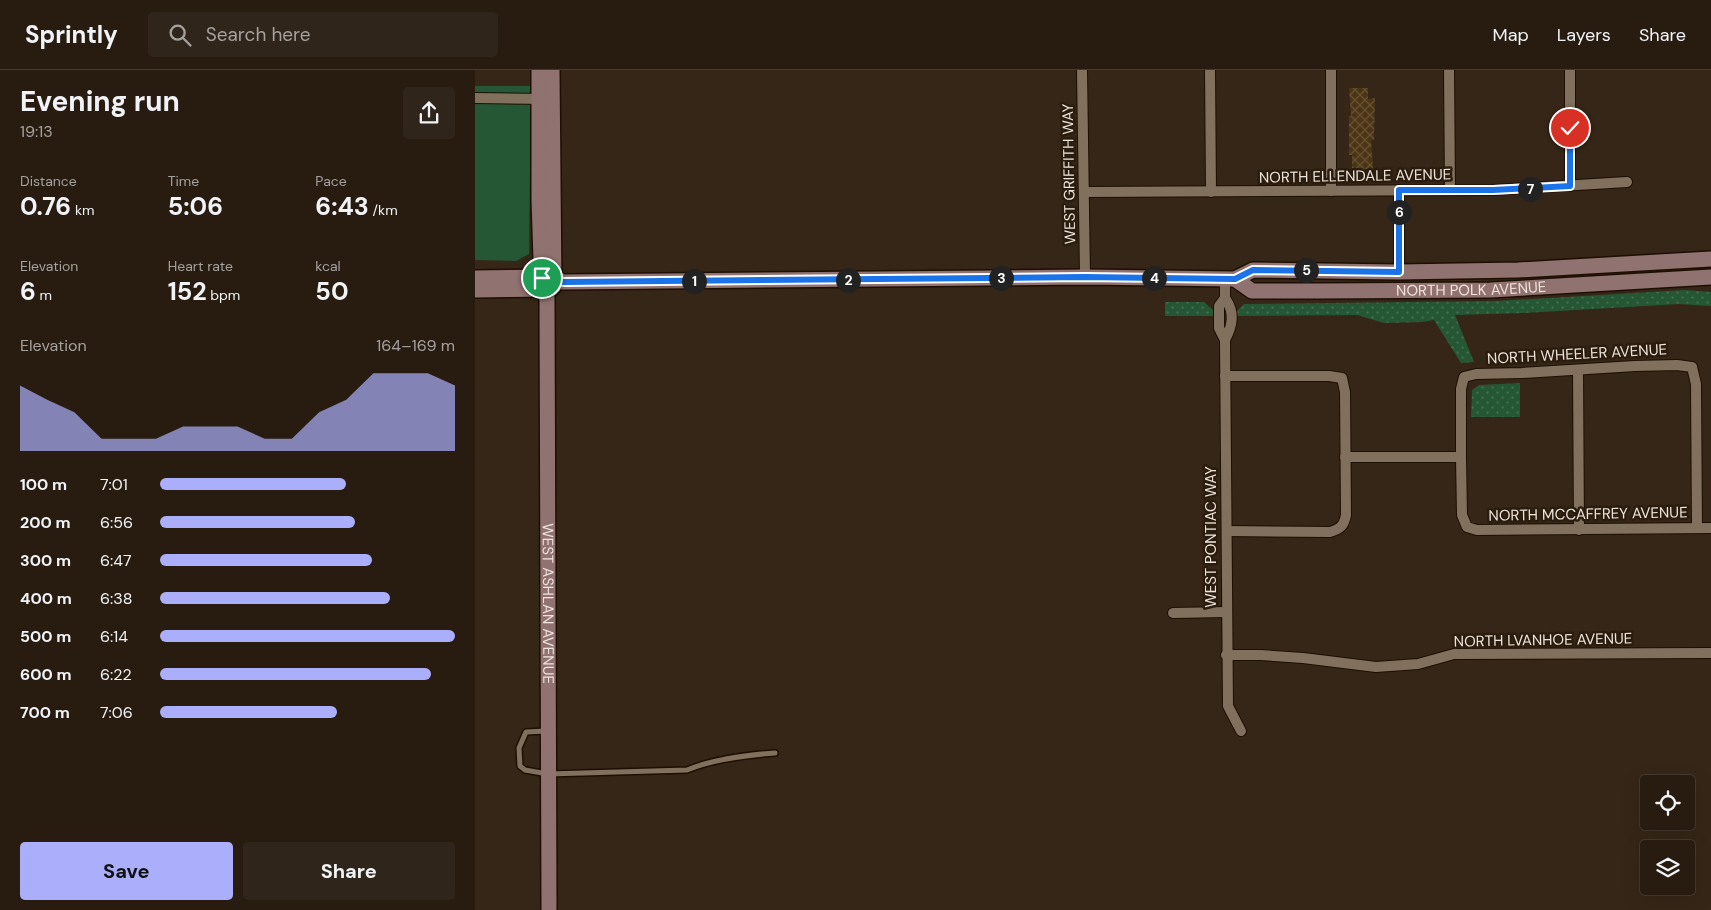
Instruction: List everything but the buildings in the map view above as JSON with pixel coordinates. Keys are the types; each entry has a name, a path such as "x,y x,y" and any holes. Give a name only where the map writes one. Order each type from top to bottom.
{"main road":[{"name":"WEST ASHLAN AVENUE","path":"539,70 546,99"},
{"name":"WEST ASHLAN AVENUE","path":"549,910 550,286 539,200 546,99 552,70"},
{"name":"NORTH POLK AVENUE","path":"475,290 550,286 1085,277 1230,279 1253,270 1399,272 1518,270 1711,259"},
{"name":"NORTH POLK AVENUE","path":"1230,279 1252,291 1327,291 1491,290 1711,277"},
{"name":"NORTH POLK AVENUE","path":"475,278 550,286"}],"street":[{"name":"WEST GRIFFITH WAY","path":"1083,70 1085,277"},
{"path":"1211,70 1211,192"},
{"path":"1331,70 1331,191"},
{"path":"1449,70 1450,189"},
{"path":"1570,70 1570,186"},
{"path":"475,98 546,99"},
{"name":"NORTH ELLENDALE AVENUE","path":"1083,192 1523,189 1627,182"},
{"path":"1399,190 1399,272"},
{"name":"WEST PONTIAC WAY","path":"1230,279 1225,298 1219,306 1219,328 1225,340 1228,706 1241,731"},
{"name":"NORTH WHEELER AVENUE","path":"1461,457 1461,389 1464,377 1476,374 1677,364 1692,367 1696,384 1697,528"},
{"path":"1578,370 1579,530"},
{"path":"1225,376 1329,376 1342,378 1345,392 1346,515 1344,524 1339,530 1330,532 1227,531"},
{"path":"1345,457 1461,457"},
{"name":"NORTH MCCAFFREY AVENUE","path":"1461,457 1462,515 1467,527 1477,530 1711,528"},
{"path":"1173,613 1227,612"},
{"name":"NORTH LVANHOE AVENUE","path":"1227,655 1303,658 1376,667 1418,664 1454,654 1711,653"}],"lane":[{"path":"548,731 526,732 519,748 521,768 548,774 687,770 729,759 775,753"}],"green space":[{"path":"475,86 531,86 529,254 516,261 475,260"},
{"path":"1685,290 1711,292 1711,306 1679,304 1455,315 1474,362 1461,363 1434,320 1384,323 1357,315 1237,316 1237,311 1244,304 1497,301"},
{"path":"1165,302 1204,302 1213,310 1214,316 1165,316"},
{"path":"1520,383 1520,417 1471,417 1472,390 1479,385"}],"route":[{"path":"542,278 554,277 563,282 1085,277 1235,279 1253,270 1399,272 1399,190 1493,190 1570,186 1570,128"}]}
